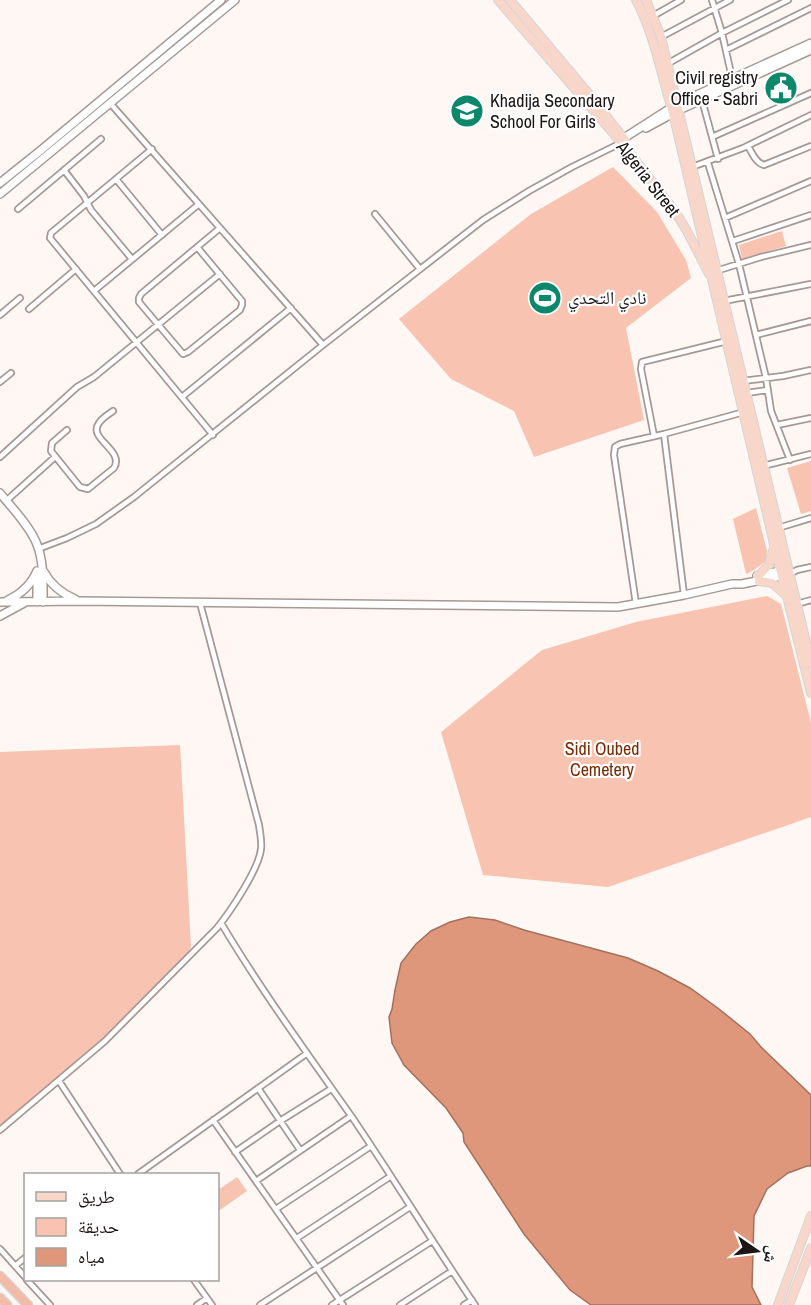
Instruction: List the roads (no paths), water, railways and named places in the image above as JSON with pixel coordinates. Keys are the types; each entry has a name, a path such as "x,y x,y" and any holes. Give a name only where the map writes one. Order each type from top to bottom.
{"highway":[{"path":"0,1276 28,1305"},
{"path":"0,1298 7,1305"}],"main road":[{"path":"0,183 221,0"},
{"path":"0,194 236,0"},
{"name":"Algeria Street","path":"498,0 676,207 709,262"},
{"name":"Algeria Street","path":"510,0 589,94 621,142 674,210 716,278"},
{"path":"636,0 657,52 692,167 727,341 774,544 788,572 788,597 811,693"},
{"path":"646,0 661,37 709,262 724,301 788,572 809,646 811,663"},
{"path":"621,142 732,78 811,43"},
{"path":"675,109 702,100 811,50"},
{"path":"0,493 29,529 38,549 40,602"},
{"path":"759,578 769,565 774,544"},
{"path":"40,568 56,587 67,596 80,601"},
{"path":"0,602 23,591 40,568"},
{"path":"0,602 605,608 684,595 788,572"},
{"path":"759,578 772,583 788,597"},
{"path":"0,616 26,602"},
{"path":"778,1305 811,1216"},
{"path":"789,1305 811,1248"}],"street":[{"path":"712,0 732,78"},
{"path":"661,37 730,0"},
{"path":"667,64 788,0"},
{"path":"653,16 678,1"},
{"path":"726,50 811,8"},
{"path":"712,137 811,93"},
{"path":"702,100 718,159"},
{"path":"111,103 323,345"},
{"path":"692,167 748,146 811,115"},
{"path":"18,209 101,139"},
{"path":"38,549 67,538 105,518 153,483 323,345 483,220 563,172 621,142"},
{"path":"748,146 757,162 764,165 811,146"},
{"path":"152,149 50,236 213,435"},
{"path":"708,162 739,264 766,378 771,411 790,460"},
{"path":"64,170 132,260"},
{"path":"116,180 162,235"},
{"path":"725,218 811,181"},
{"path":"94,291 199,204"},
{"path":"375,214 420,269"},
{"path":"733,241 811,215"},
{"path":"197,247 242,301 242,305 240,310 183,354 140,302 140,296 197,247 220,228"},
{"path":"716,278 739,264 811,245"},
{"path":"29,309 76,269"},
{"path":"0,457 77,387 94,377 220,274"},
{"path":"724,301 811,284"},
{"path":"0,315 20,298"},
{"path":"182,397 291,308"},
{"path":"756,335 811,321"},
{"path":"654,436 641,369 642,362 727,341"},
{"path":"743,381 811,370"},
{"path":"0,381 11,373"},
{"path":"746,393 768,390"},
{"path":"67,430 51,445 51,451 80,487 91,488 116,464 116,456 96,430 99,422 113,411"},
{"path":"636,604 614,450 620,444 744,412"},
{"path":"777,425 811,418"},
{"path":"664,434 684,595"},
{"path":"763,466 811,454"},
{"path":"6,501 55,457"},
{"path":"778,528 811,518"},
{"path":"788,572 811,567"},
{"path":"797,604 811,600"},
{"path":"0,1130 120,1026 221,923 256,866 262,843 259,825 200,603"},
{"path":"221,923 236,949 306,1054 351,1116 475,1305"},
{"path":"139,1173 306,1054"},
{"path":"59,1081 119,1173"},
{"path":"258,1088 300,1150"},
{"path":"236,1152 331,1089"},
{"path":"256,1181 351,1116"},
{"path":"213,1120 343,1305"},
{"path":"276,1209 371,1146"},
{"path":"297,1239 391,1176"},
{"path":"260,1305 410,1207"},
{"path":"332,1305 432,1241"},
{"path":"0,1249 24,1277"},
{"path":"15,1266 24,1259"},
{"path":"400,1305 452,1271"},
{"path":"28,1281 50,1305"},
{"path":"195,1281 212,1305"},
{"path":"197,1305 207,1298"},
{"path":"464,1305 472,1300"}],"water":[{"path":"469,917 495,920 628,958 658,971 690,988 750,1034 811,1095 811,1166 788,1173 767,1189 754,1216 752,1287 761,1305 591,1305 570,1290 524,1234 464,1142 463,1133 446,1108 404,1065 392,1043 389,1017 401,963 416,944 431,931 450,922"}],"place":[{"name":"Civil registry Office - Sabri","path":"781,88"},
{"name":"Khadija Secondary School For Girls","path":"467,111"},
{"name":"نادي التحدي","path":"545,298"}],"park label":[{"name":"Sidi Oubed Cemetery","path":"602,759"}]}
